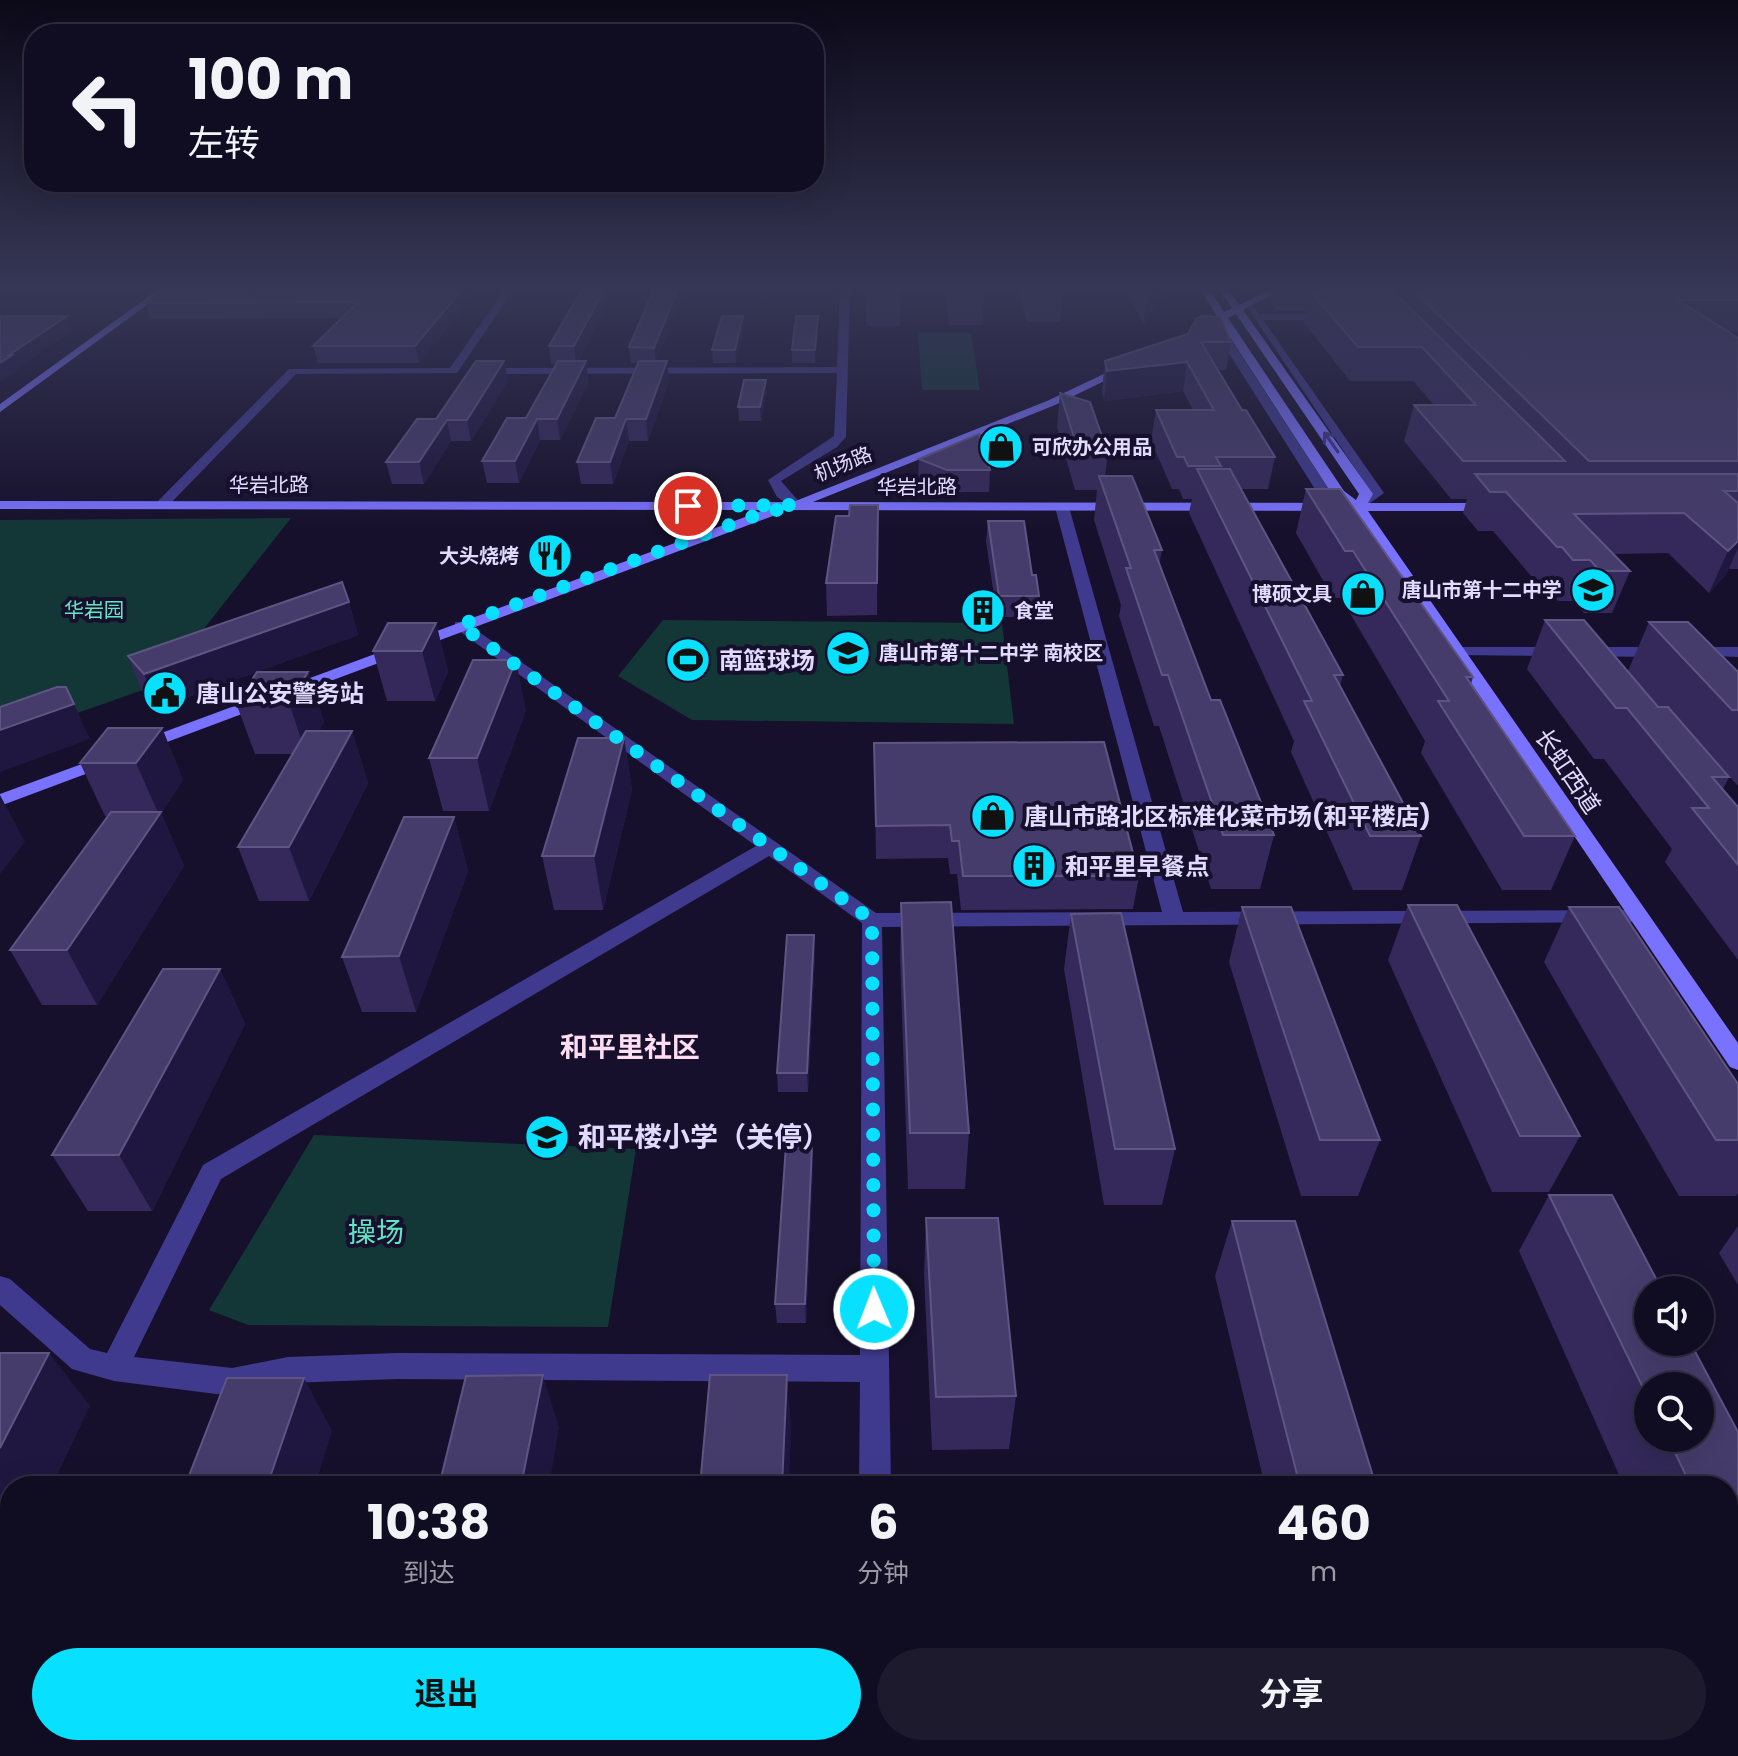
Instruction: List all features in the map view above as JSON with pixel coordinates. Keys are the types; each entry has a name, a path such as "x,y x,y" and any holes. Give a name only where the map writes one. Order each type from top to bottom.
{"street":[{"path":"0,409 56,368"},
{"name":"机场路","path":"134,749 754,516 795,505 1051,403 1124,368"},
{"path":"1246,368 1286,437 1325,494 1359,507 1378,493 1292,368"},
{"name":"长虹西道","path":"1283,368 1366,494 1359,507 1738,1061"},
{"path":"161,505 293,371 843,370 840,437 774,480 782,494 795,505"},
{"name":"华岩北路","path":"0,505 1508,507"},
{"path":"1062,507 1174,918"},
{"path":"460,625 872,920 1640,917"},
{"path":"1458,652 1738,652"},
{"path":"1690,652 1709,673"},
{"path":"0,800 119,755"},
{"path":"114,1368 212,1172 768,848"},
{"path":"872,920 875,1476"},
{"path":"0,1288 82,1360 114,1368 232,1382 288,1370 397,1366 875,1369"}],"green space":[{"path":"920,368 977,368 980,390 922,390"},
{"name":"华岩园","path":"291,518 192,644 272,645 0,740 0,520"},
{"path":"663,620 1002,623 1014,724 692,720 618,676"},
{"name":"操场","path":"314,1135 636,1149 608,1327 248,1325 209,1310"}],"building":[{"path":"471,368 500,368 467,420 447,420 419,462 386,462 417,419 436,419"},
{"path":"554,368 583,368 557,419 537,419 515,461 482,461 507,418 526,418"},
{"path":"636,368 664,368 646,419 626,419 610,462 577,462 596,418 615,418"},
{"path":"1106,368 1134,368 1107,371"},
{"path":"1190,368 1217,368 1275,457 1216,457 1221,466 1188,466 1184,457 1177,457 1156,410 1214,410"},
{"path":"1442,368 1471,368 1565,461 1463,461 1414,405 1476,405"},
{"path":"1493,368 1738,368 1738,461 1589,461"},
{"path":"744,380 766,380 760,407 738,407"},
{"path":"1060,393 1090,402 1108,453 1079,453"},
{"path":"979,434 990,470 947,470 919,459"},
{"path":"1197,469 1230,469 1343,675 1334,675 1421,836 1370,836 1304,701 1312,701"},
{"path":"1475,474 1738,474 1738,491 1724,491 1738,503 1738,541 1728,551 1684,513 1574,514 1630,571 1600,571 1590,560 1573,560 1506,492 1490,492"},
{"path":"1099,476 1132,476 1162,550 1154,550 1211,700 1220,700 1274,835 1223,835 1168,675 1162,675 1126,568 1131,568"},
{"path":"1306,489 1340,489 1473,677 1466,677 1575,836 1524,836 1438,701 1449,701 1353,551 1345,551"},
{"path":"850,505 878,505 877,583 826,583 836,516 849,516"},
{"path":"988,521 1024,521 1032,575 1036,575 1039,596 999,596"},
{"path":"342,582 349,602 144,674 128,656"},
{"path":"1545,620 1584,620 1658,707 1668,707 1729,777 1712,777 1738,807 1738,865 1692,808 1709,808 1627,708 1616,708"},
{"path":"1649,622 1688,622 1738,672 1738,710 1732,710"},
{"path":"388,623 436,623 422,651 373,651"},
{"path":"473,660 516,660 477,758 429,758"},
{"path":"257,672 308,672 289,703 236,703"},
{"path":"57,687 66,687 74,704 0,730 0,707"},
{"path":"108,728 162,728 136,763 80,763"},
{"path":"306,731 352,731 289,847 238,847"},
{"path":"578,738 624,738 594,856 542,856"},
{"path":"1104,742 1139,876 963,876 959,841 952,841 950,825 876,826 874,743"},
{"path":"111,812 161,812 67,950 10,950"},
{"path":"404,817 454,817 399,956 342,957"},
{"path":"951,902 969,1133 910,1133 901,903"},
{"path":"1408,905 1457,905 1580,1136 1520,1136"},
{"path":"1242,907 1291,907 1380,1140 1320,1140"},
{"path":"1569,907 1619,907 1738,1084 1738,1140 1716,1140"},
{"path":"1121,913 1175,1149 1115,1149 1071,914"},
{"path":"787,935 814,935 807,1073 777,1073"},
{"path":"163,969 220,969 119,1155 52,1155"},
{"path":"786,1145 812,1146 805,1304 775,1304"},
{"path":"1549,1195 1612,1195 1655,1276 1634,1276 1634,1356 1697,1356 1706,1372 1635,1372"},
{"path":"926,1218 998,1218 1016,1396 936,1397"},
{"path":"1232,1221 1295,1221 1373,1476 1297,1476"},
{"path":"0,1353 49,1353 0,1448"},
{"path":"543,1375 523,1476 441,1476 466,1376"},
{"path":"710,1375 787,1375 782,1476 701,1476"},
{"path":"227,1378 304,1378 270,1476 189,1476"},
{"path":"1714,1387 1738,1432 1738,1476 1686,1476 1675,1452 1714,1452"}],"place":[{"name":"可欣办公用品","path":"1001,447"},
{"name":"大头烧烤","path":"550,556"},
{"name":"唐山市第十二中学","path":"1593,590"},
{"name":"博硕文具","path":"1363,594"},
{"name":"食堂","path":"983,611"},
{"name":"唐山市第十二中学 南校区","path":"848,653"},
{"name":"南篮球场","path":"688,660"},
{"name":"唐山公安警务站","path":"165,693"},
{"name":"唐山市路北区标准化菜市场(和平楼店)","path":"993,816"},
{"name":"和平里早餐点","path":"1034,866"},
{"name":"和平楼小学（关停）","path":"547,1137"}],"district":[{"name":"和平里社区","path":"630,1047"}],"route":[{"path":"688,506 795,505 754,516 460,625 872,920 874,1309"}]}
